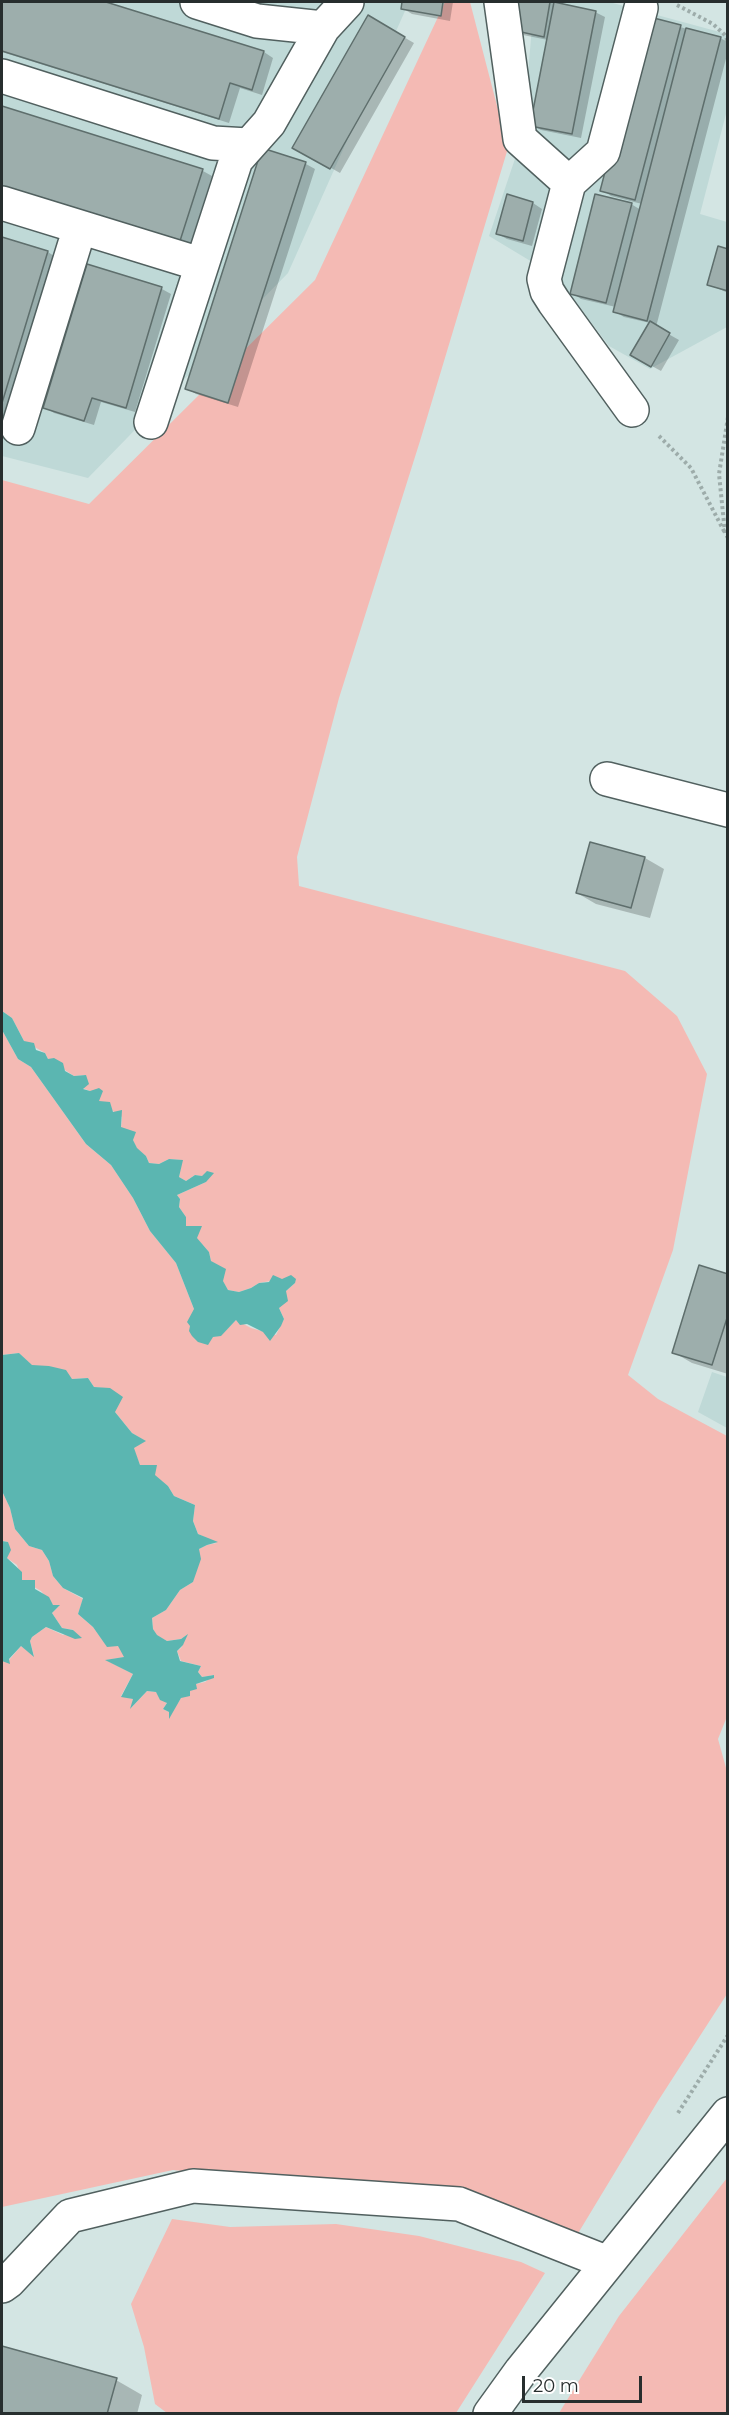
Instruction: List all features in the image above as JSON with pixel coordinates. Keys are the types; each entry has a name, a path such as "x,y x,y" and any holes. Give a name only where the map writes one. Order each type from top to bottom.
{"street":[{"path":"197,2 257,21 323,28"},
{"path":"151,422 200,264 236,160 268,123 323,28 347,2"},
{"path":"501,2 520,139 569,183"},
{"path":"632,410 554,302 547,291 544,279 569,183 603,152 656,5"},
{"path":"2,76 213,143 248,145"},
{"path":"2,202 200,264"},
{"path":"18,428 80,227"},
{"path":"607,779 728,810"},
{"path":"490,2414 521,2371 728,2114"},
{"path":"2,2286 70,2216 193,2186 459,2204 608,2263"}],"path":[{"path":"656,5 713,24 725,35 728,42"},
{"path":"632,410 692,468 726,535"},
{"path":"726,535 719,474 728,417"}],"shaded area":[{"path":"2,2 409,2 288,273 88,478 2,456"},
{"path":"445,2 470,2 508,148 420,441 339,698 297,857 299,886 625,971 677,1016 707,1074 673,1250 628,1375 658,1399 727,1436 728,1714 718,1739 728,1775 727,1994 658,2101 574,2240 352,2188 173,2170 2,2207 2,1661 9,1660 21,1646 34,1656 30,1641 46,1627 63,1635 74,1630 62,1628 52,1613 59,1606 53,1605 41,1591 22,1580 17,1565 7,1558 8,1542 2,1541 2,1491 10,1508 15,1529 29,1546 42,1550 49,1561 53,1576 63,1588 83,1599 78,1614 93,1627 107,1646 118,1645 125,1657 106,1660 133,1674 121,1696 133,1699 131,1708 147,1691 156,1692 167,1703 163,1709 169,1712 169,1717 181,1698 196,1684 205,1682 214,1675 202,1677 198,1672 201,1666 181,1661 177,1651 181,1648 187,1635 181,1639 167,1641 157,1636 153,1629 152,1618 166,1610 180,1590 193,1582 199,1549 217,1543 198,1534 193,1521 195,1505 174,1496 168,1486 140,1465 133,1448 145,1441 132,1433 115,1412 110,1389 94,1387 88,1378 72,1379 49,1366 32,1366 19,1353 2,1355 2,1030 18,1059 31,1067 86,1144 111,1165 133,1198 150,1231 176,1263 194,1309 213,1337 221,1335 236,1320 251,1328 276,1335 284,1319 279,1308 286,1291 295,1283 282,1279 259,1283 239,1292 228,1290 211,1261 209,1252 186,1226 186,1217 179,1207 180,1199 177,1195 206,1182 201,1176 195,1175 186,1181 179,1177 182,1160 169,1159 159,1164 149,1163 146,1156 137,1149 133,1140 121,1128 122,1117 99,1102 90,1091 82,1088 86,1075 74,1076 48,1059 45,1053 24,1041 12,1018 2,1011 2,480 89,504 315,280"},
{"path":"534,2 609,2 727,34 727,110 700,214 727,222 727,327 650,369 609,346 557,277 489,236 523,135"},
{"path":"712,1372 727,1377 727,1428 698,1412"},
{"path":"727,2178 727,2413 559,2413 619,2316"},
{"path":"172,2219 230,2227 336,2224 419,2236 521,2262 545,2273 456,2413 167,2413 155,2404 144,2347 131,2304"}],"water":[{"path":"2,1011 12,1018 24,1041 34,1043 36,1050 45,1053 48,1059 54,1058 63,1063 65,1071 74,1076 86,1075 89,1084 83,1089 90,1091 99,1088 103,1091 99,1101 110,1102 113,1112 122,1110 121,1127 136,1132 133,1140 149,1163 159,1164 169,1159 183,1160 179,1177 186,1181 195,1175 202,1176 207,1171 214,1173 206,1182 177,1195 180,1199 179,1207 186,1217 186,1226 202,1226 197,1238 209,1252 211,1261 226,1269 223,1281 228,1290 239,1292 259,1283 269,1282 273,1275 282,1279 291,1275 296,1279 286,1291 288,1301 279,1308 284,1319 270,1341 263,1332 247,1324 240,1325 236,1320 221,1336 213,1337 208,1345 198,1342 192,1336 187,1322 194,1309 176,1263 150,1231 133,1198 111,1165 86,1144 31,1067 18,1059 2,1030"},
{"path":"19,1353 32,1365 66,1370 72,1379 88,1378 94,1387 110,1388 123,1397 115,1412 132,1433 146,1441 134,1448 140,1465 157,1465 155,1475 168,1486 174,1496 195,1505 193,1521 198,1534 218,1542 199,1549 201,1559 193,1582 180,1590 166,1610 152,1618 153,1629 157,1635 167,1641 181,1639 188,1634 177,1651 180,1661 201,1666 198,1672 202,1677 214,1675 214,1678 196,1684 197,1689 190,1691 190,1696 181,1698 169,1719 169,1712 163,1709 167,1703 160,1700 156,1692 147,1691 130,1709 133,1699 121,1697 133,1674 105,1660 124,1657 118,1646 107,1647 93,1627 78,1614 83,1598 63,1588 53,1576 49,1561 42,1550 29,1546 15,1529 10,1508 2,1491 2,1355"},
{"path":"2,1541 8,1542 11,1550 7,1558 22,1572 22,1580 35,1580 35,1589 49,1597 53,1605 60,1605 52,1613 62,1628 73,1630 82,1638 75,1639 46,1627 30,1641 34,1657 21,1646 9,1659 10,1664 2,1661"}],"building":[{"path":"2,2 106,2 264,51 252,90 230,83 219,119 2,51"},
{"path":"402,2 443,2 441,16 401,9"},
{"path":"517,2 550,2 544,37 512,30"},
{"path":"554,2 596,11 572,134 530,126"},
{"path":"368,15 405,37 330,169 292,148"},
{"path":"646,16 681,25 635,200 600,191"},
{"path":"686,28 721,37 647,321 613,312"},
{"path":"2,106 203,169 179,244 2,188"},
{"path":"262,148 306,162 228,403 185,389"},
{"path":"507,194 533,202 523,241 496,234"},
{"path":"595,194 632,203 606,303 570,294"},
{"path":"2,237 48,251 2,403"},
{"path":"718,246 728,249 728,291 707,285"},
{"path":"87,264 162,287 126,408 92,398 84,421 43,408"},
{"path":"650,321 670,333 651,367 630,355"},
{"path":"590,842 645,857 631,908 576,893"},
{"path":"699,1265 728,1274 728,1315 712,1365 672,1353"},
{"path":"2,2346 117,2378 107,2414 2,2414"}]}
